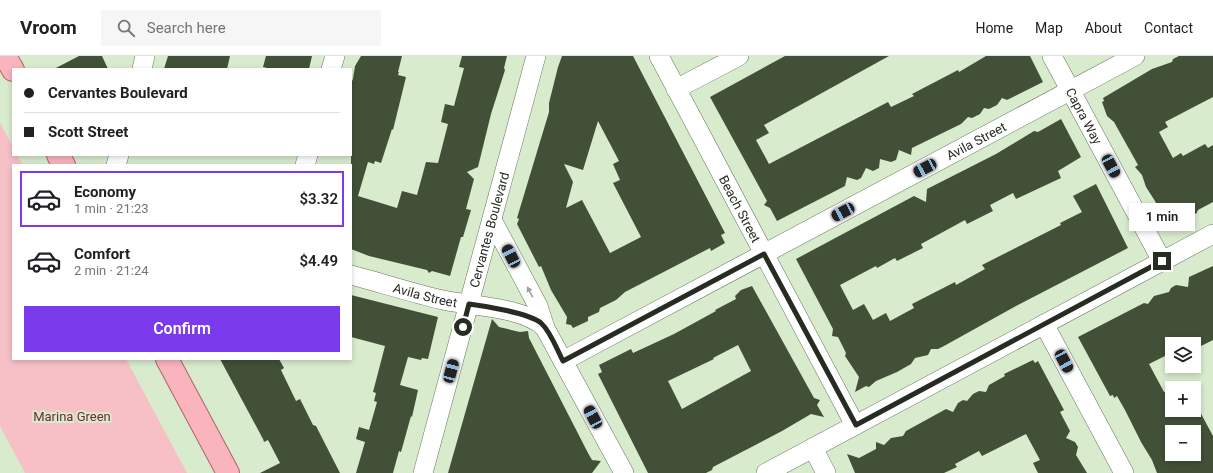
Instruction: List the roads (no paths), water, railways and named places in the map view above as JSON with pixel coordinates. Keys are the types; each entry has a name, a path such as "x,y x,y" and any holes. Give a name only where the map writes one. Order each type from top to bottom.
{"main road":[{"path":"5,56 12,68"},
{"path":"169,360 228,473"}],"street":[{"path":"142,68 145,56"},
{"path":"332,68 335,56"},
{"name":"Cervantes Boulevard","path":"423,473 536,56"},
{"name":"Beach Street","path":"659,56 856,425"},
{"path":"676,89 739,56"},
{"name":"Capra Way","path":"1052,56 1162,261"},
{"name":"Avila Street","path":"563,361 1135,56"},
{"path":"492,220 538,306 545,328 624,473"},
{"path":"766,473 1213,234"},
{"name":"Avila Street","path":"352,275 441,300 489,307 531,318 545,328"},
{"path":"1044,324 1124,473"},
{"path":"813,448 826,473"}],"park label":[{"name":"Marina Green","path":"72,416"}]}
